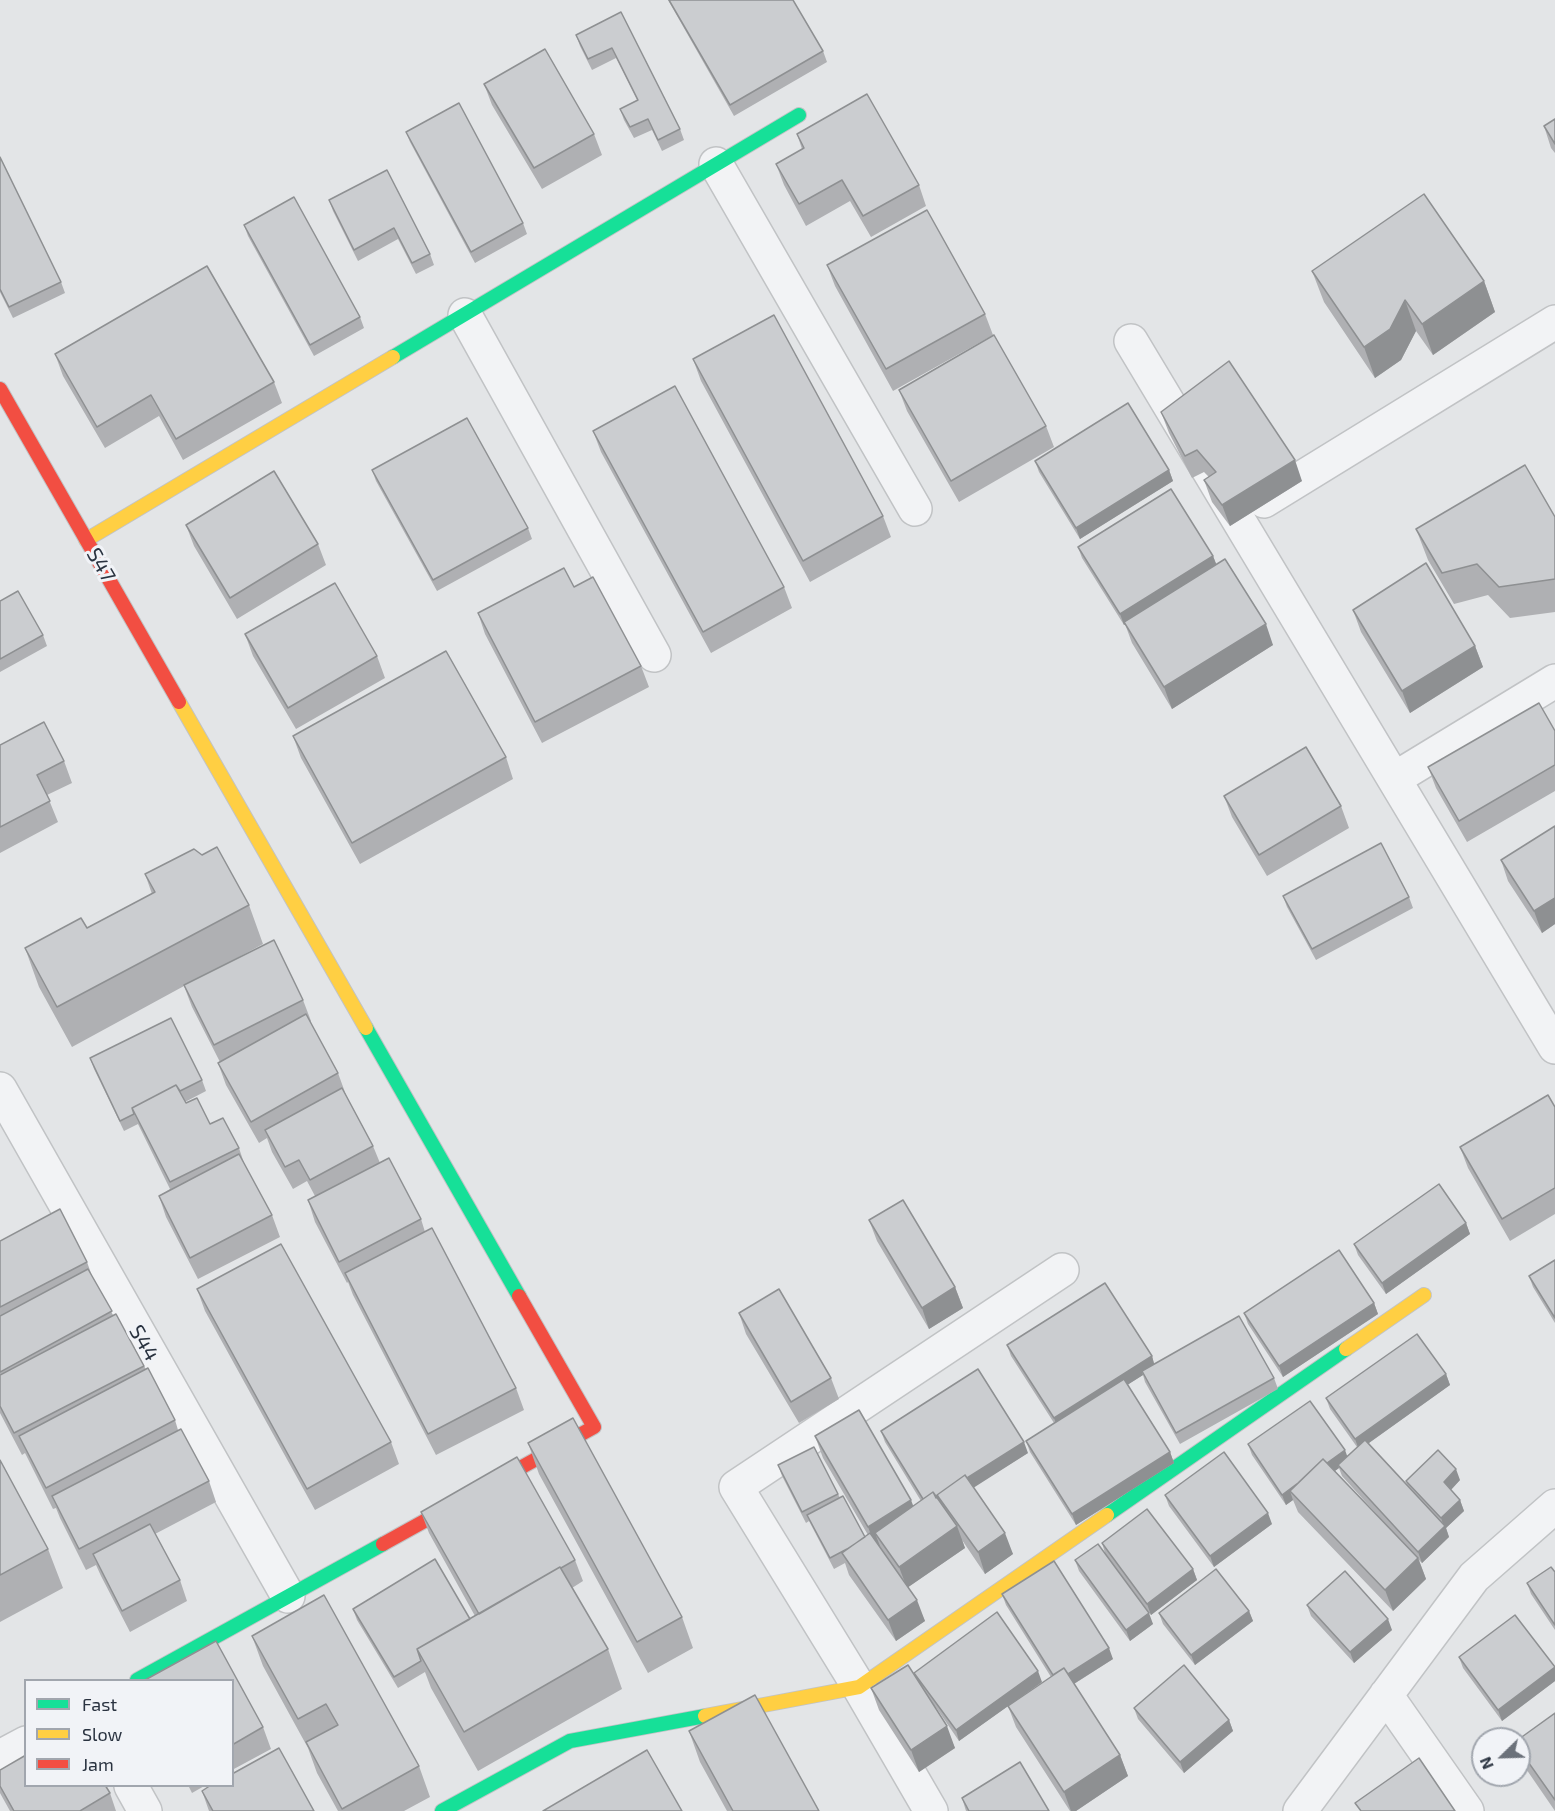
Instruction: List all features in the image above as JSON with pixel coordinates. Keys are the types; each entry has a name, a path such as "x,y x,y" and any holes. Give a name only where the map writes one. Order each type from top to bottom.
{"street":[{"path":"86,540 799,115"},
{"path":"716,164 915,509"},
{"path":"465,315 654,655"},
{"path":"1237,518 1555,322"},
{"path":"1131,341 1555,1047"},
{"name":"S47","path":"0,389 594,1427 288,1596"},
{"path":"1394,779 1555,681"},
{"name":"S44","path":"0,1089 10,1131 288,1596"},
{"path":"931,1811 859,1687 736,1487 1062,1270"},
{"path":"442,1811 570,1741 859,1687 1424,1295"},
{"path":"1300,1811 1474,1577 1555,1506"},
{"path":"139,1679 288,1596"},
{"path":"1386,1695 1467,1811"},
{"path":"0,1757 24,1744"},
{"path":"132,1787 145,1811"}],"building":[{"path":"669,0 793,0 823,51 730,105"},
{"path":"621,12 680,129 658,140 648,119 630,127 620,109 638,100 612,48 588,59 576,35"},
{"path":"545,49 594,134 534,168 484,84"},
{"path":"867,94 919,185 863,216 842,180 799,204 776,164 804,148 797,134"},
{"path":"459,103 523,223 471,252 406,132"},
{"path":"1555,119 1555,144 1544,126"},
{"path":"0,157 61,282 9,307 0,289"},
{"path":"387,170 430,254 412,263 394,228 354,250 329,200"},
{"path":"1424,194 1484,281 1422,324 1405,300 1390,329 1364,347 1312,271"},
{"path":"294,197 360,317 310,345 244,225"},
{"path":"927,210 985,314 886,369 827,265"},
{"path":"207,266 274,382 176,439 151,395 97,427 55,354"},
{"path":"774,315 883,516 803,561 693,359"},
{"path":"994,335 1046,426 951,481 899,390"},
{"path":"1229,361 1295,460 1222,505 1204,480 1216,472 1197,450 1185,456 1161,412"},
{"path":"675,386 784,587 703,632 593,431"},
{"path":"1128,403 1169,470 1076,528 1035,461"},
{"path":"467,418 528,528 433,580 372,470"},
{"path":"1525,465 1555,517 1555,579 1499,587 1477,564 1442,573 1416,529"},
{"path":"274,471 318,544 230,598 186,525"},
{"path":"1171,489 1213,556 1120,614 1078,547"},
{"path":"1225,559 1266,624 1164,687 1124,622"},
{"path":"1426,563 1475,646 1402,691 1353,610"},
{"path":"564,568 574,587 593,577 641,666 535,722 478,613"},
{"path":"335,583 377,656 288,708 245,634"},
{"path":"18,591 43,635 0,659 0,601"},
{"path":"446,651 506,757 352,843 293,736"},
{"path":"1539,703 1555,731 1555,765 1459,821 1428,767"},
{"path":"44,722 64,761 37,775 50,801 0,827 0,745"},
{"path":"1306,747 1341,806 1259,855 1224,796"},
{"path":"1555,826 1555,898 1534,911 1501,860"},
{"path":"1381,843 1409,897 1312,949 1283,896"},
{"path":"217,847 249,905 57,1007 25,948 81,918 87,928 155,892 145,874 194,849 202,855"},
{"path":"274,940 303,1000 214,1045 184,985"},
{"path":"306,1014 338,1073 251,1122 218,1063"},
{"path":"171,1018 202,1080 180,1091 176,1085 132,1108 134,1114 120,1121 90,1058"},
{"path":"176,1085 186,1103 197,1098 210,1124 223,1118 239,1148 170,1182 132,1108"},
{"path":"342,1088 373,1146 310,1180 299,1160 285,1167 265,1130"},
{"path":"1548,1095 1555,1107 1555,1188 1502,1219 1460,1147"},
{"path":"239,1154 272,1215 190,1258 159,1196"},
{"path":"389,1158 421,1219 339,1262 308,1200"},
{"path":"1439,1184 1466,1223 1382,1283 1354,1244"},
{"path":"903,1200 955,1287 922,1308 869,1220"},
{"path":"60,1209 87,1262 0,1307 0,1241"},
{"path":"432,1228 516,1388 428,1434 345,1273"},
{"path":"281,1244 391,1442 307,1489 197,1289"},
{"path":"1339,1250 1374,1303 1279,1366 1244,1313"},
{"path":"1555,1260 1555,1318 1529,1276"},
{"path":"88,1269 112,1311 0,1372 0,1316"},
{"path":"1105,1283 1152,1356 1054,1418 1007,1345"},
{"path":"779,1289 831,1378 791,1402 739,1313"},
{"path":"116,1314 144,1366 14,1433 0,1406 0,1375"},
{"path":"1239,1316 1274,1378 1176,1433 1142,1371"},
{"path":"1417,1334 1446,1374 1355,1439 1326,1398"},
{"path":"148,1368 175,1420 46,1488 19,1436"},
{"path":"978,1369 1024,1442 967,1478 965,1475 936,1498 933,1492 923,1499 881,1431"},
{"path":"1124,1379 1170,1452 1072,1514 1026,1441"},
{"path":"1310,1401 1345,1450 1327,1463 1323,1459 1282,1495 1248,1444"},
{"path":"859,1410 911,1500 868,1527 815,1436"},
{"path":"573,1418 682,1617 637,1642 528,1443"},
{"path":"181,1429 209,1481 79,1549 52,1496"},
{"path":"1365,1440 1445,1526 1418,1552 1338,1465"},
{"path":"814,1447 838,1494 802,1512 778,1465"},
{"path":"1438,1450 1456,1469 1444,1482 1460,1500 1441,1518 1406,1481"},
{"path":"1224,1452 1268,1513 1210,1556 1165,1495"},
{"path":"517,1457 575,1560 479,1614 421,1512"},
{"path":"1323,1459 1418,1558 1385,1590 1290,1491"},
{"path":"0,1460 48,1549 0,1575"},
{"path":"965,1475 1005,1533 978,1552 937,1495"},
{"path":"933,1492 957,1526 899,1567 875,1533"},
{"path":"843,1496 865,1537 830,1558 807,1515"},
{"path":"1147,1509 1193,1569 1147,1604 1102,1543"},
{"path":"150,1524 180,1580 122,1611 93,1554"},
{"path":"870,1533 917,1600 888,1620 842,1553"},
{"path":"1098,1544 1149,1613 1126,1630 1075,1560"},
{"path":"435,1559 470,1619 417,1649 421,1661 394,1677 353,1609"},
{"path":"1054,1561 1109,1648 1068,1674 1064,1668 1053,1675 1002,1594"},
{"path":"560,1567 608,1649 464,1732 417,1649"},
{"path":"1551,1567 1555,1572 1555,1625 1527,1583"},
{"path":"1216,1569 1249,1611 1191,1655 1159,1613"},
{"path":"1345,1571 1388,1619 1350,1652 1307,1605"},
{"path":"324,1595 419,1766 342,1809 306,1742 338,1725 326,1704 298,1719 252,1636"},
{"path":"997,1612 1038,1671 956,1730 914,1673"},
{"path":"1515,1615 1555,1667 1498,1710 1459,1657"},
{"path":"216,1641 263,1727 234,1744 234,1679 147,1679"},
{"path":"908,1665 947,1726 911,1750 871,1688"},
{"path":"1184,1665 1229,1720 1180,1762 1134,1708"},
{"path":"1064,1668 1120,1755 1064,1792 1008,1706"},
{"path":"755,1695 819,1811 733,1811 689,1731"},
{"path":"1555,1713 1555,1800 1531,1766 1531,1730"},
{"path":"279,1748 314,1811 213,1811 202,1791 208,1787 234,1787 234,1773"},
{"path":"647,1750 682,1811 543,1811"},
{"path":"24,1756 24,1787 106,1787 110,1793 80,1811 14,1811 0,1786 0,1770"},
{"path":"1419,1758 1455,1811 1361,1811 1355,1803"},
{"path":"1020,1762 1049,1811 969,1811 962,1798"}],"traffic: fast":[{"path":"393,357 799,115"},
{"path":"366,1028 519,1296"},
{"path":"1107,1515 1346,1349"},
{"path":"139,1679 383,1544"},
{"path":"442,1811 570,1741 705,1716"}],"traffic: slow":[{"path":"86,540 393,357"},
{"path":"179,702 366,1028"},
{"path":"1346,1349 1424,1295"},
{"path":"705,1716 859,1687 1107,1515"}],"traffic: jam":[{"path":"0,389 179,702"},
{"path":"383,1544 594,1427 519,1296"}]}
